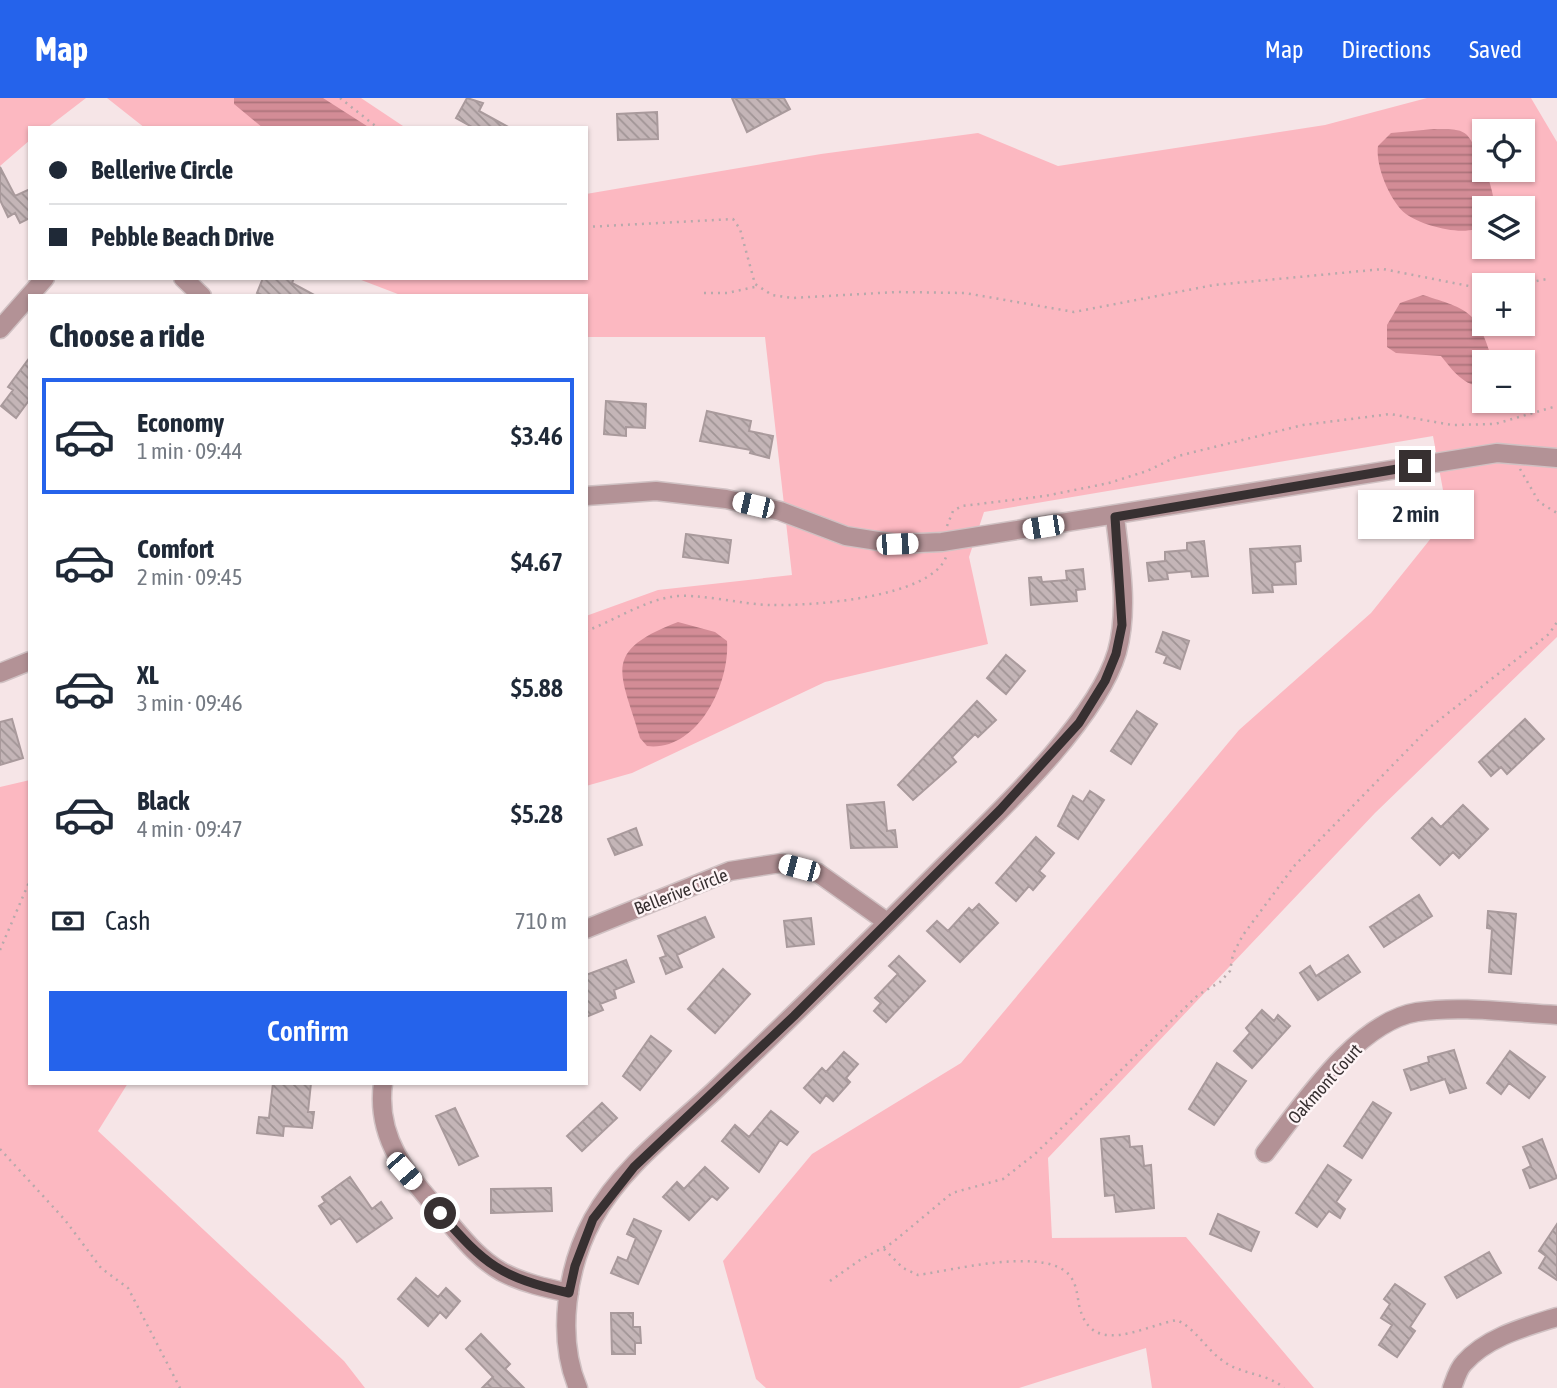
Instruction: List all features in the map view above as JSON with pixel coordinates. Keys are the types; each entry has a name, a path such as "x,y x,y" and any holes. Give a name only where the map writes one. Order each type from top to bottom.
{"street":[{"path":"32,294 44,280"},
{"path":"185,280 200,294"},
{"path":"0,329 28,298"},
{"path":"588,496 656,491 726,499 780,511 846,536 897,544 942,542 1115,517 1497,453 1557,458"},
{"path":"578,1388 568,1346 569,1293 575,1266 593,1219 620,1182 1000,810 1079,723 1093,703 1116,654 1122,625 1115,517"},
{"path":"0,673 28,662"},
{"name":"Bellerive Circle","path":"588,928 730,871 781,863 818,873 887,922"},
{"name":"Oakmont Court","path":"1265,1153 1346,1055 1377,1029 1415,1012 1465,1010 1557,1015"},
{"path":"383,1085 386,1123 404,1171 477,1255 502,1272 530,1284 569,1293"},
{"path":"1452,1388 1462,1364 1490,1343 1514,1330 1557,1317"}],"path":[{"path":"340,98 375,126"},
{"path":"588,227 733,219 740,229 749,268 759,286 772,295 792,298 897,292 965,293 1074,312 1214,285 1383,270 1472,287"},
{"path":"1535,281 1547,279"},
{"path":"704,293 727,293 759,286"},
{"path":"1514,454 1532,494 1557,513"},
{"path":"830,1281 883,1248 952,1193 1003,1179 1035,1154 1198,995 1220,982 1230,971 1233,954 1243,935 1295,865 1429,728 1549,634 1557,622"},
{"path":"0,950 28,885"},
{"path":"0,1149 65,1220 101,1268 128,1288 180,1388"},
{"path":"883,1248 903,1268 918,1275 1031,1260 1052,1265 1066,1272 1075,1283 1086,1324 1093,1332 1112,1336 1177,1320 1198,1334 1204,1345 1225,1362 1272,1378 1284,1388"}],"shaded area":[{"path":"0,98 86,98 50,126 28,126 28,142 0,166"},
{"path":"107,98 361,98 403,126 142,126"},
{"path":"234,98 323,98 367,126 261,126 234,104"},
{"path":"1427,98 1531,98 1557,142 1557,637 1375,813 1048,1158 1052,1238 1186,1237 1314,1388 1152,1388 1146,1348 1019,1388 766,1388 756,1379 723,1261 812,1154 961,1063 1239,730 1371,613 1448,517 1433,436 984,512 969,557 988,644 825,682 632,773 588,785 588,615 658,590 792,575 765,337 588,337 588,294 398,294 361,280 588,280 588,194 821,154 978,133 1058,166 1325,125"},
{"path":"1434,129 1456,130 1467,135 1472,143 1472,182 1490,182 1493,196 1472,196 1472,229 1457,231 1423,223 1406,214 1394,201 1385,183 1378,154 1378,146 1391,133"},
{"path":"1423,295 1462,309 1470,315 1472,336 1484,336 1489,350 1472,350 1472,384 1455,372 1441,356 1396,353 1387,347 1387,325 1400,303"},
{"path":"678,622 715,632 727,641 723,677 707,712 695,727 681,738 665,745 647,746 640,738 627,696 623,666 627,654 636,644"},
{"path":"28,780 28,1085 127,1085 98,1131 344,1361 365,1388 0,1388 0,787"}],"building":[{"path":"467,98 483,103 479,111 506,126 470,126 456,118"},
{"path":"732,98 784,98 790,109 747,132"},
{"path":"657,112 658,139 618,140 617,114"},
{"path":"0,167 15,196 28,190 28,219 20,223 15,213 8,217 0,200"},
{"path":"262,280 293,280 292,283 312,294 259,294 257,293"},
{"path":"28,360 28,402 16,418 1,406 13,390 8,387"},
{"path":"606,401 646,404 645,428 626,427 626,436 604,434"},
{"path":"707,411 751,421 749,431 773,436 769,458 750,453 751,450 700,441"},
{"path":"686,534 731,540 728,563 683,557"},
{"path":"1204,541 1208,576 1192,577 1191,571 1167,573 1168,579 1149,581 1147,563 1165,561 1165,552 1187,550 1187,543"},
{"path":"1300,546 1301,561 1295,562 1296,584 1272,585 1273,592 1253,593 1250,549"},
{"path":"1083,569 1085,589 1076,590 1077,601 1031,605 1029,578 1041,577 1042,582 1067,580 1066,571"},
{"path":"1163,632 1189,641 1180,669 1164,663 1167,656 1156,652"},
{"path":"1006,655 1025,671 1006,694 987,678"},
{"path":"977,701 996,720 978,737 975,734 952,757 956,762 913,800 898,785"},
{"path":"1137,711 1157,724 1131,764 1111,751"},
{"path":"12,719 23,758 0,765 0,722"},
{"path":"1525,719 1544,739 1507,774 1501,767 1491,776 1479,762"},
{"path":"1090,791 1104,800 1078,839 1058,826 1073,796 1083,802"},
{"path":"884,802 887,831 895,830 897,847 851,848 847,805"},
{"path":"1463,805 1488,829 1459,858 1453,852 1440,865 1412,838 1432,818 1441,827"},
{"path":"636,828 642,845 615,855 608,839"},
{"path":"1036,837 1054,853 1039,871 1045,876 1033,890 1029,886 1016,901 996,883"},
{"path":"1419,895 1432,916 1384,947 1370,927"},
{"path":"979,904 998,923 960,962 927,931 937,921 948,931 969,908 972,911"},
{"path":"1488,911 1516,914 1511,974 1489,972 1492,929 1487,928"},
{"path":"705,917 714,937 677,955 682,967 666,974 660,958 666,956 658,936"},
{"path":"811,918 814,944 787,947 784,921"},
{"path":"1348,955 1360,972 1318,1000 1300,973 1310,966 1316,976"},
{"path":"899,956 925,981 886,1022 874,1011 881,1003 875,998 898,974 889,966"},
{"path":"626,960 634,982 614,990 616,998 600,1004 603,1010 588,1016 588,974"},
{"path":"723,969 750,994 715,1033 688,1009"},
{"path":"1262,1010 1274,1021 1278,1015 1290,1026 1252,1068 1234,1051 1250,1033 1246,1028"},
{"path":"651,1036 671,1051 640,1090 623,1076"},
{"path":"1454,1050 1466,1088 1450,1093 1445,1079 1411,1090 1404,1070 1429,1062 1428,1057"},
{"path":"1510,1051 1545,1077 1529,1098 1509,1083 1501,1094 1487,1083"},
{"path":"844,1052 858,1064 846,1078 850,1082 833,1101 826,1095 820,1103 804,1088 822,1068 826,1072"},
{"path":"1217,1063 1246,1081 1214,1125 1189,1109"},
{"path":"273,1085 311,1085 308,1112 314,1112 312,1128 284,1126 283,1136 257,1133 259,1117 269,1118"},
{"path":"1373,1102 1391,1113 1362,1158 1344,1146"},
{"path":"602,1103 617,1118 582,1151 567,1136"},
{"path":"455,1108 478,1156 459,1165 436,1116"},
{"path":"771,1111 798,1132 787,1145 780,1140 759,1172 722,1141 735,1125 749,1137"},
{"path":"1129,1136 1130,1147 1142,1146 1144,1166 1151,1165 1154,1208 1116,1212 1114,1195 1105,1196 1101,1139"},
{"path":"1542,1139 1557,1178 1530,1188 1523,1170 1531,1166 1523,1147"},
{"path":"1328,1165 1351,1180 1336,1202 1345,1209 1340,1218 1329,1211 1317,1227 1296,1213"},
{"path":"705,1167 728,1188 717,1200 712,1196 689,1220 663,1197 677,1182 684,1189"},
{"path":"350,1177 372,1209 381,1202 392,1218 357,1242 340,1218 331,1224 319,1206 325,1202 322,1197"},
{"path":"551,1188 552,1211 491,1213 491,1189"},
{"path":"1218,1214 1259,1232 1251,1251 1210,1234"},
{"path":"634,1219 661,1231 638,1284 611,1273 618,1257 627,1261 636,1238 627,1234"},
{"path":"1557,1224 1557,1280 1539,1268 1546,1256 1539,1251"},
{"path":"1489,1252 1501,1273 1457,1298 1445,1277"},
{"path":"416,1278 438,1297 446,1288 460,1301 446,1318 440,1312 428,1326 398,1299"},
{"path":"1395,1284 1425,1304 1410,1327 1415,1331 1397,1357 1379,1345 1392,1325 1381,1318 1390,1304 1384,1299"},
{"path":"611,1313 633,1313 633,1327 640,1327 641,1343 635,1343 635,1354 612,1354"},
{"path":"481,1334 510,1364 505,1369 524,1388 482,1388 493,1377 466,1349"}],"route":[{"path":"440,1213 477,1255 502,1272 530,1284 569,1293 575,1266 593,1219 606,1199 634,1167 794,1016 1000,810 1079,723 1105,681 1116,654 1122,625 1121,563 1115,517 1415,466"}]}
